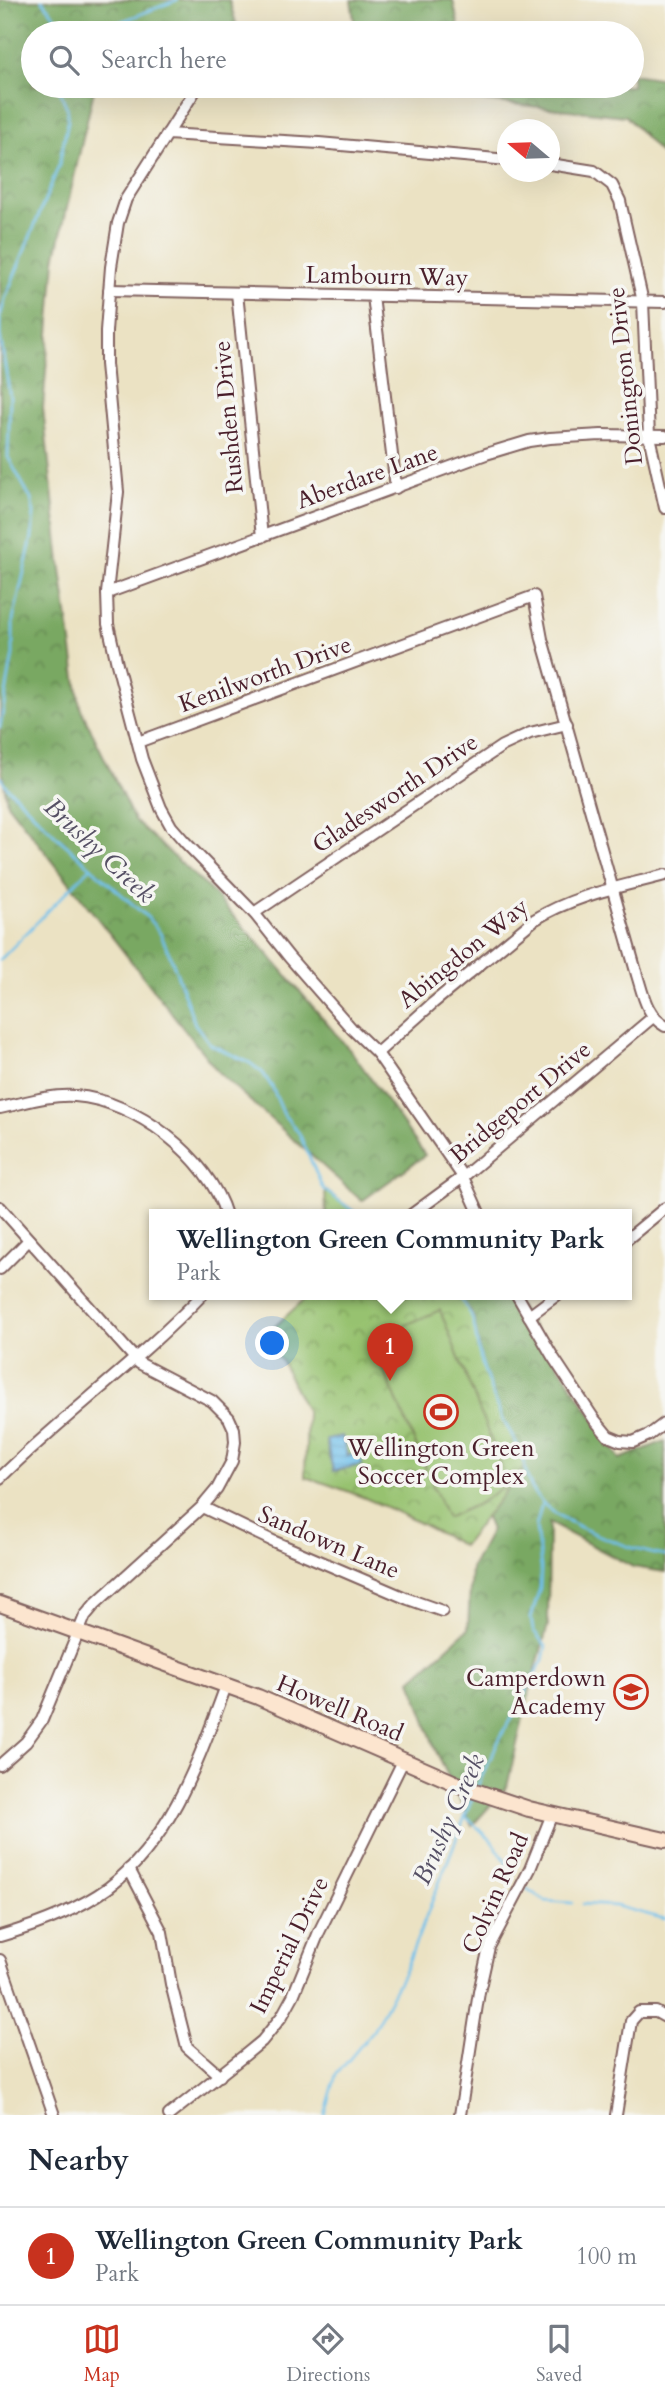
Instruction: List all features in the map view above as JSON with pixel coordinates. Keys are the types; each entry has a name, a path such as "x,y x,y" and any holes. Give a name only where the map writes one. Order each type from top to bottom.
{"main road":[{"name":"Howell Road","path":"0,1604 308,1717 455,1783 500,1799 665,1840"}],"street":[{"path":"190,98 131,190 122,209 115,239 109,290 106,364 118,492 107,593 110,636 149,780 171,826 254,913 298,967 376,1053 463,1177 477,1209"},
{"path":"167,134 319,143 497,159"},
{"name":"Donington Drive","path":"560,166 594,171 608,180 614,188 626,225 643,302 649,436 665,508"},
{"name":"Lambourn Way","path":"109,290 665,302"},
{"name":"Rushden Drive","path":"237,293 262,537"},
{"path":"373,296 396,488"},
{"name":"Aberdare Lane","path":"107,593 486,454 529,441 582,436 665,436"},
{"name":"Kenilworth Drive","path":"138,742 534,596 539,628 612,889 645,1002 653,1017"},
{"name":"Gladesworth Drive","path":"254,913 502,747 530,733 567,724"},
{"name":"Abingdon Way","path":"376,1053 534,919 564,903 665,875"},
{"path":"653,1017 665,1026"},
{"name":"Bridgeport Drive","path":"419,1209 463,1177 653,1017"},
{"path":"0,1108 60,1096 88,1098 122,1108 153,1126 190,1158 204,1173 224,1209"},
{"path":"0,1207 135,1359 143,1366 223,1409 232,1423 235,1441 232,1461 217,1489 202,1507 85,1616 42,1720 26,1742 0,1765"},
{"path":"632,1235 665,1208"},
{"path":"0,1269 29,1240"},
{"path":"0,1478 122,1372 197,1300"},
{"path":"520,1300 600,1426 613,1439 633,1442 649,1435 665,1423"},
{"path":"529,1316 550,1300"},
{"name":"Sandown Lane","path":"202,1507 275,1542 442,1611"},
{"path":"0,1936 30,1927 76,1907 107,1888 129,1869 158,1833 184,1790 226,1686"},
{"name":"Imperial Drive","path":"169,2115 262,2041 282,2016 319,1932 404,1759"},
{"name":"Colvin Road","path":"460,2115 478,1992 488,1947 530,1869 552,1814"},
{"path":"129,1869 162,1933 171,1984 187,2047 220,2076"},
{"path":"0,1960 54,2115"},
{"path":"616,2115 631,2021 639,2012 656,2012 665,2018"}],"green space":[{"path":"0,0 229,0 235,21 21,21 21,98 92,98 55,260 43,408 80,707 134,820 207,887 269,955 354,1055 425,1155 362,1201 218,1072 7,803 0,757"},
{"path":"351,0 453,0 457,21 354,21"},
{"path":"644,76 665,79 665,159 626,116 454,98 644,98"},
{"path":"325,1190 351,1209 326,1209"},
{"path":"304,1300 461,1300 471,1311 481,1361 500,1414 521,1453 524,1467 463,1546 386,1507 305,1477 307,1413 281,1360 258,1342"},
{"path":"439,1300 515,1300 620,1459 665,1441 665,1572 633,1567 549,1523 548,1625 507,1787 472,1826 435,1749 411,1680 468,1629 471,1568 491,1530 480,1503"},
{"name":"Wellington Green Soccer Complex","path":"440,1310 508,1483 480,1503 447,1518 371,1340"}],"water":[{"path":"342,1436 347,1455 359,1453 362,1465 333,1471 326,1440"}],"waterway":[{"path":"42,0 59,21"},
{"name":"Brushy Creek","path":"123,21 177,0"},
{"name":"Brushy Creek","path":"0,727 13,654 13,620 32,537 34,513 31,499 8,457 10,397 0,335 0,318 5,299 59,165 68,121 63,98"},
{"name":"Brushy Creek","path":"0,777 57,837 148,918 160,933 172,960 195,1024 211,1045 250,1063 263,1073 284,1115 299,1133 323,1189 351,1209"},
{"path":"0,960 91,867"},
{"name":"Brushy Creek","path":"461,1300 473,1320 479,1353 500,1414 516,1442 531,1487 540,1500 580,1527 635,1549 665,1556"},
{"name":"Brushy Creek","path":"477,1787 500,1738 543,1660 546,1646 533,1630 531,1618 540,1588 541,1568 536,1527 542,1503"},
{"name":"Brushy Creek","path":"325,2115 336,2075 373,2031 406,1968 473,1796"},
{"path":"464,1815 491,1840 514,1873"},
{"path":"526,1888 545,1901 572,1903"},
{"path":"583,1904 616,1906 665,1919"}],"place":[{"name":"Wellington Green Community Park","path":"390,1381"},
{"name":"Wellington Green Soccer Complex","path":"441,1412"},
{"name":"Camperdown Academy","path":"631,1692"}]}
